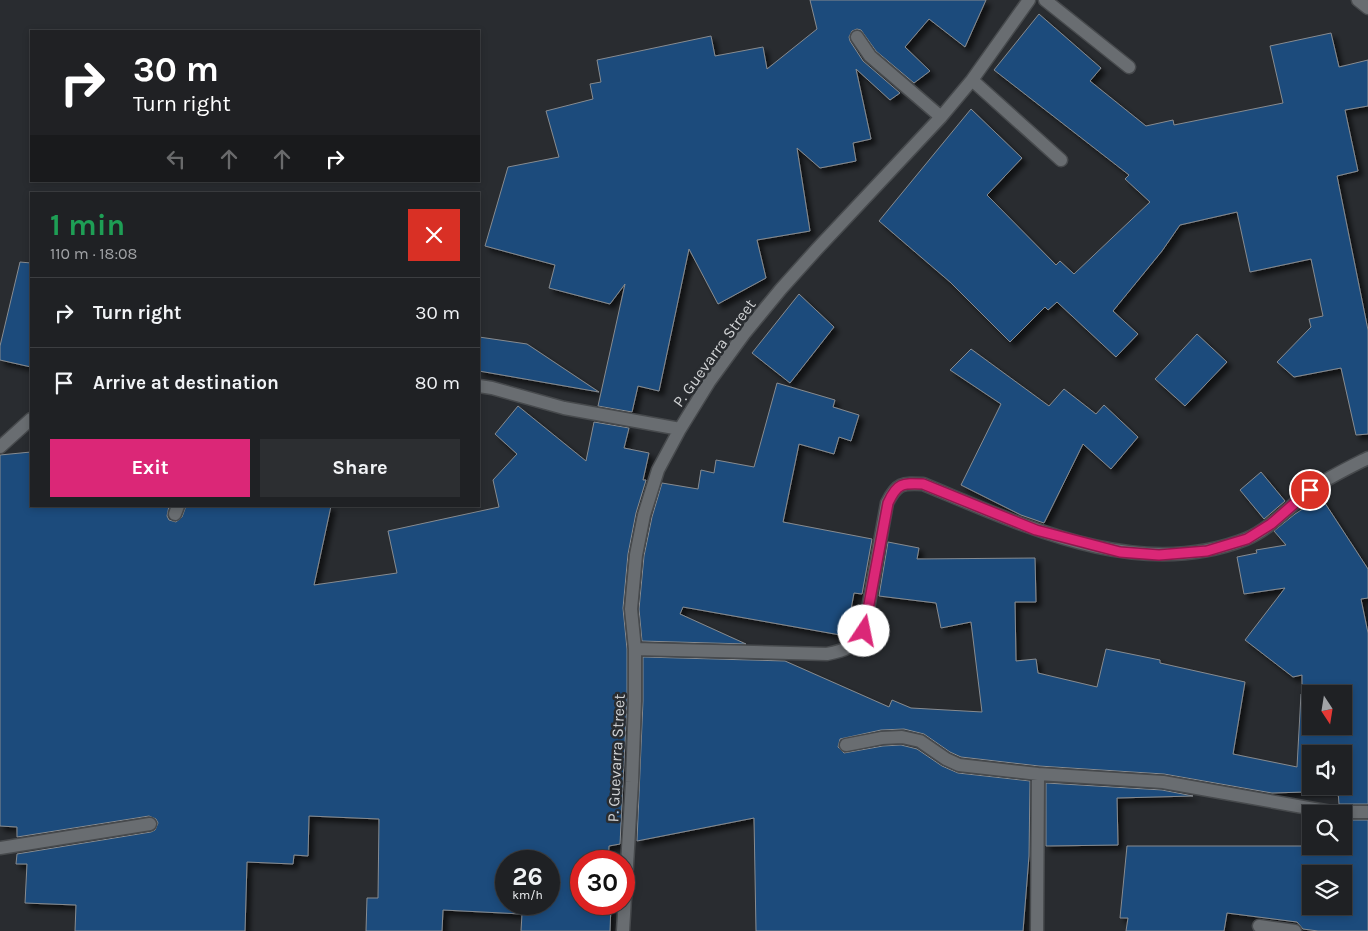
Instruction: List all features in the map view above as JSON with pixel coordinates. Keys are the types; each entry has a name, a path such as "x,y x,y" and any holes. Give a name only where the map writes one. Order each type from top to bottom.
{"street":[{"name":"P. Guevarra Street","path":"623,931 632,782 635,649 631,609 636,554 644,515 658,470 680,429 709,382 744,334 781,289 941,117 972,80 1029,0"},
{"path":"1045,0 1129,67"},
{"path":"1358,0 1368,8"},
{"path":"857,37 870,56 941,117"},
{"path":"972,80 1061,160"},
{"path":"480,386 564,408 680,429"},
{"path":"0,447 30,420"},
{"path":"635,649 827,654 844,651 864,631 888,503 894,489 905,483 923,484 1036,530 1120,552 1159,555 1207,551 1247,539 1271,524 1310,490 1368,458"},
{"path":"846,745 882,738 902,737 920,741 946,759 959,765 1038,774 1164,782 1331,812 1368,812"},
{"path":"1037,931 1038,774"},
{"path":"0,848 150,824"},
{"path":"1260,926 1295,931"}],"building":[{"path":"810,0 986,0 965,47 929,19 905,47 930,71 914,83 876,51 861,30 852,31 849,37 850,41 863,61 900,93 890,100 856,69 871,139 853,143 856,161 820,168 797,148 810,231 757,240 766,278 718,304 689,249 659,391 638,386 632,412 598,406 625,284 610,304 549,288 555,265 485,246 508,167 559,157 546,111 593,99 590,84 601,82 597,60 711,36 715,56 763,47 767,69 817,29"},
{"path":"1039,14 1101,68 1090,81 1146,126 1173,120 1174,125 1283,103 1270,46 1331,33 1339,67 1368,60 1368,106 1345,110 1358,171 1337,176 1368,330 1368,434 1356,435 1341,368 1294,377 1277,362 1311,327 1309,319 1323,316 1311,259 1250,272 1237,212 1180,225 1162,251 1113,311 1138,334 1116,357 1057,302 1048,310 1045,307 1010,342 950,282 879,221 971,109 1022,158 987,195 1056,265 1060,261 1074,274 1150,202 1125,179 1129,175 994,70"},
{"path":"20,262 30,263 30,367 0,360 0,346"},
{"path":"799,294 834,327 790,383 752,353"},
{"path":"1197,334 1227,362 1185,406 1155,379"},
{"path":"480,337 527,344 599,392 480,371"},
{"path":"971,349 1049,406 1064,389 1096,414 1104,405 1138,437 1111,469 1083,444 1044,523 1021,515 961,485 1001,404 950,370"},
{"path":"777,383 835,400 833,407 859,415 851,441 839,437 834,454 799,444 783,522 872,539 862,594 854,593 846,636 683,607 680,614 746,644 642,641 639,609 644,556 652,517 662,483 698,489 701,470 714,473 716,460 754,467"},
{"path":"518,406 586,461 594,422 629,428 624,448 649,453 643,480 646,480 636,513 628,554 623,608 627,649 627,701 620,844 609,846 609,850 570,850 570,915 611,915 610,931 521,931 522,915 560,915 560,850 495,850 495,913 443,910 442,931 366,931 367,898 378,898 379,819 309,816 308,856 294,855 293,864 247,862 245,931 75,931 76,905 25,903 27,864 16,864 17,854 151,832 155,830 158,823 156,819 149,816 17,837 17,827 0,826 0,455 30,452 30,507 169,507 167,516 169,520 176,522 182,517 186,507 331,507 314,585 397,573 388,531 499,507 493,480 517,454 495,434"},
{"path":"1261,472 1285,501 1264,519 1240,490"},
{"path":"1321,497 1368,569 1368,598 1361,599 1368,633 1368,804 1339,804 1338,795 1352,795 1352,745 1302,745 1302,792 1272,793 1164,774 1039,766 961,757 950,752 924,734 904,729 881,730 840,739 838,747 844,753 883,746 901,745 917,749 942,766 958,773 1030,781 1029,856 1023,931 756,931 754,818 637,841 643,657 785,661 889,707 892,700 911,708 982,712 971,622 941,628 936,603 879,596 888,542 919,548 917,559 1035,558 1036,602 1015,602 1016,661 1036,659 1038,673 1097,687 1106,649 1160,660 1160,663 1245,682 1233,754 1297,767 1301,694 1302,735 1352,735 1352,685 1303,685 1302,675 1293,677 1245,640 1285,588 1244,594 1237,557 1257,553 1256,550 1286,545 1274,531"},
{"path":"1046,783 1162,790 1193,796 1117,798 1118,845 1046,846"},
{"path":"1352,820 1368,820 1368,931 1318,931 1303,929 1297,922 1227,913 1224,931 1126,931 1128,918 1120,918 1127,846 1302,846 1302,855 1352,855"}],"route":[{"path":"864,631 888,503 894,489 905,483 923,484 1036,530 1074,541 1120,552 1159,555 1207,551 1247,539 1271,524 1310,490"}]}
